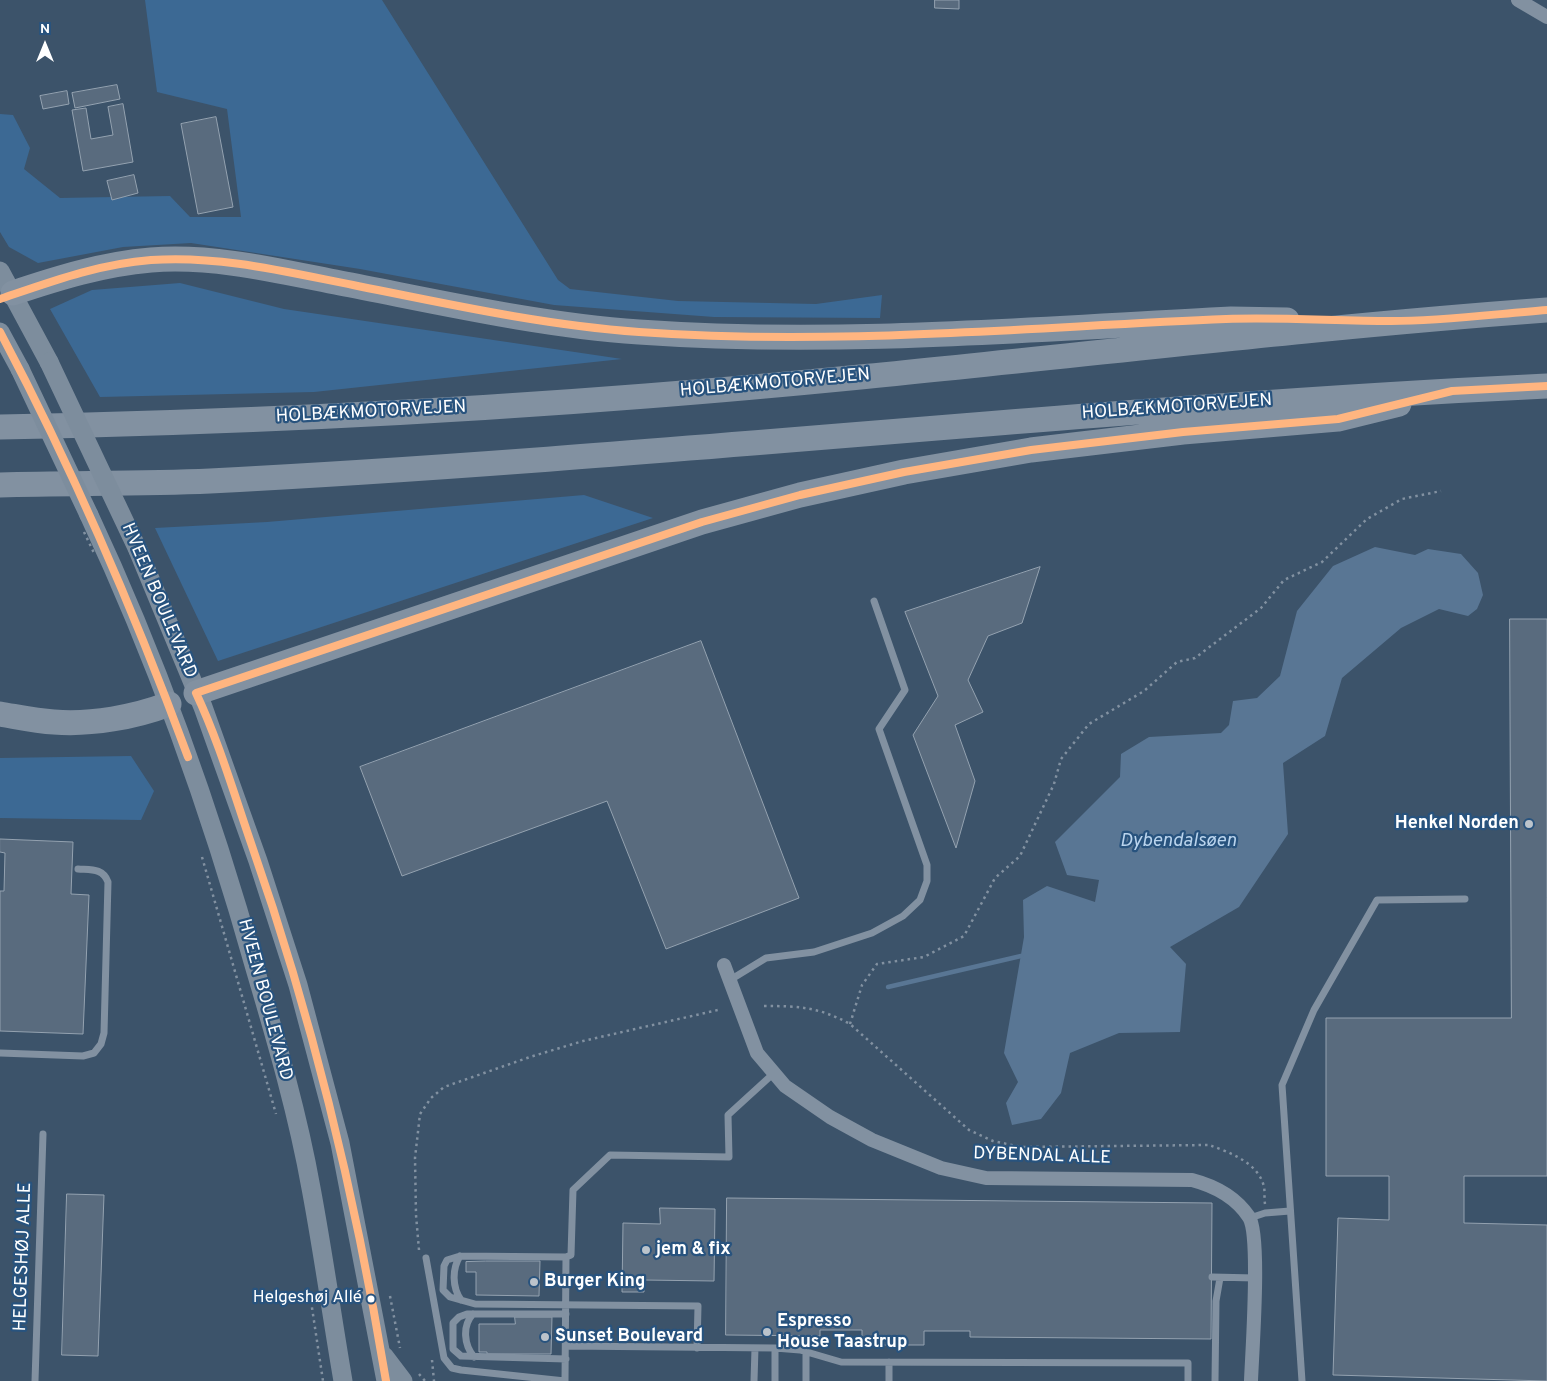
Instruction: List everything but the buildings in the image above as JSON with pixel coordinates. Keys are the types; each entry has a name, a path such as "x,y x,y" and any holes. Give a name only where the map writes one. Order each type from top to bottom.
{"highway":[{"path":"6,296 107,265 152,260 198,259 281,271 520,319 637,332 757,337 871,337 1231,319 1395,322"},
{"name":"HOLBÆKMOTORVEJEN","path":"0,427 204,423 647,396 1064,358 1395,322 1547,310"},
{"name":"HOLBÆKMOTORVEJEN","path":"0,485 237,479 653,451 1075,416 1547,386"},
{"path":"196,693 692,525 800,495 904,472 1031,450 1183,432 1338,419 1452,391"},
{"path":"0,714 55,722 98,720 155,709 169,704"}],"street":[{"path":"1518,0 1547,17"},
{"name":"HVEEN BOULEVARD","path":"0,271 6,296 49,362 138,550 196,693 258,861 314,1039 391,1352 386,1381"},
{"name":"HVEEN BOULEVARD","path":"0,332 20,369 99,556 169,704 228,874 280,1054 311,1187 343,1381"},
{"path":"169,704 196,693"},
{"name":"DYBENDAL ALLE","path":"724,965 757,1053 785,1086 830,1117 872,1140 941,1168 986,1178 1192,1180 1215,1186 1233,1199 1250,1218"},
{"path":"1250,1218 1254,1239 1255,1278 1251,1381"},
{"path":"391,1352 411,1377"}],"lane":[{"path":"730,980 766,958 814,952 872,933 903,916 920,900 924,892 927,865 879,729 906,690 874,601"},
{"path":"0,1053 83,1056 94,1053 101,1044 104,1033 108,882 106,875 100,871 78,868"},
{"path":"1302,1381 1282,1085 1314,1010 1377,900 1466,899"},
{"path":"698,1348 698,1306 475,1304 450,1297 443,1290 444,1266 447,1260 460,1256 566,1257 571,1255 573,1190 610,1156 729,1157 728,1115 774,1073"},
{"name":"HELGESHØJ ALLE","path":"35,1381 43,1134"},
{"path":"1250,1218 1265,1213 1290,1211"},
{"path":"460,1256 455,1266 455,1290 461,1300"},
{"path":"426,1258 444,1358 452,1368 469,1372 565,1381 566,1257"},
{"path":"1212,1277 1255,1278"},
{"path":"1215,1381 1216,1301 1220,1278"},
{"path":"566,1314 463,1314 453,1323 453,1349 461,1356 566,1359"},
{"path":"473,1314 466,1325 466,1346 474,1357"},
{"path":"566,1346 775,1348 806,1352 840,1362 1188,1363 1188,1381"},
{"path":"754,1381 755,1348"},
{"path":"775,1348 775,1381"},
{"path":"806,1352 806,1381"},
{"path":"889,1362 889,1381"}],"path":[{"path":"850,1024 862,986 877,964 924,957 964,936 995,878 1020,856 1054,784 1062,759 1089,724 1144,690 1177,662 1196,658 1261,608 1284,580 1322,562 1367,520 1402,499 1441,491"},
{"path":"200,851 277,1116"},
{"path":"764,1006 802,1006 837,1017 850,1024 969,1130 993,1141 1021,1147 1209,1144 1234,1154 1257,1174 1264,1186 1265,1213"},
{"path":"419,1252 415,1158 420,1114 431,1098 444,1087 530,1057 584,1041 718,1010"},
{"path":"310,1292 323,1381"},
{"path":"390,1296 391,1352"},
{"path":"431,1354 434,1381"},
{"path":"411,1377 425,1381"}],"shaded area":[{"path":"145,0 382,0 558,280 570,289 678,301 816,304 882,295 880,318 714,317 554,305 360,269 191,243 123,247 38,263 9,247 0,232 0,114 13,115 30,148 24,169 60,198 170,196 190,217 241,217 227,109 157,92"},
{"path":"180,283 284,309 622,359 314,392 100,397 50,309 92,290"},
{"path":"584,495 653,518 218,661 155,528 267,522"},
{"path":"131,756 154,791 141,820 0,818 0,758"}],"water":[{"name":"Dybendalsøen","path":"1375,547 1415,555 1428,549 1461,554 1478,573 1483,595 1477,609 1468,616 1439,609 1401,628 1342,678 1325,736 1283,763 1288,834 1239,907 1170,947 1186,964 1180,1032 1119,1033 1070,1053 1061,1093 1041,1119 1012,1125 1006,1103 1018,1082 1004,1053 1024,937 1023,900 1047,886 1095,902 1099,880 1067,875 1055,842 1120,777 1121,754 1149,737 1221,733 1229,725 1233,701 1257,698 1280,676 1297,611 1333,566"}],"waterway":[{"path":"888,987 1021,956"}],"transit line":[{"path":"0,299 56,280 112,265 176,259 227,262 253,266 531,319 603,329 712,336 786,337 932,334 1247,319 1410,321 1547,310"},
{"path":"0,332 53,436 101,541 146,648 188,757"},
{"path":"386,1381 347,1178 313,1044 274,911 219,749 196,693 702,522 800,495 904,472 1031,450 1183,432 1338,419 1452,391 1547,386"}],"place":[{"name":"Henkel Norden","path":"1529,824"},
{"name":"jem & fix","path":"646,1250"},
{"name":"Burger King","path":"534,1282"},
{"name":"Helgeshøj Allé","path":"371,1299"},
{"name":"Espresso House Taastrup","path":"767,1332"},
{"name":"Sunset Boulevard","path":"545,1337"}]}
